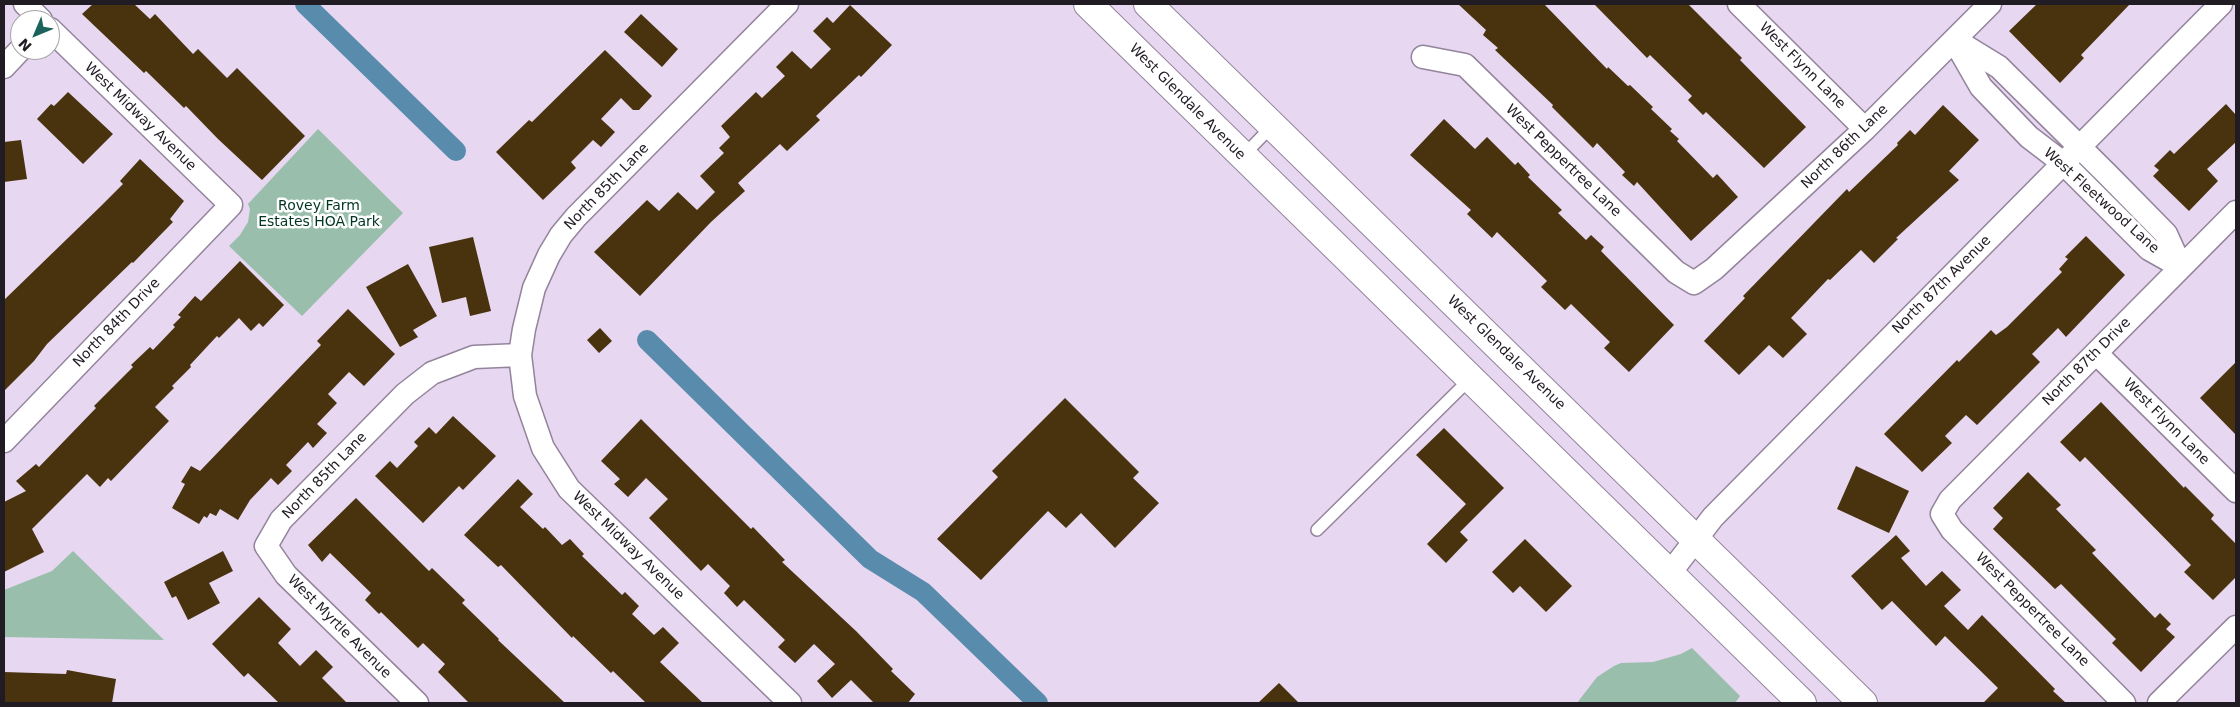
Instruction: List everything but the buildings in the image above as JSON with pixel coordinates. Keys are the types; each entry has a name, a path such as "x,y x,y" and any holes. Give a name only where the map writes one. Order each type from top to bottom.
{"main road":[{"name":"West Glendale Avenue","path":"1088,4 1802,703"},
{"name":"West Glendale Avenue","path":"1148,4 1863,703"}],"street":[{"name":"North 85th Lane","path":"266,546 281,520 405,394 425,378 453,364 474,357 520,355 534,288 548,255 561,235 576,217 788,4"},
{"name":"West Flynn Lane","path":"1739,4 1865,129"},
{"name":"North 86th Lane","path":"1694,283 1714,269 1865,129 1990,4"},
{"name":"North 87th Avenue","path":"1670,573 1713,517 2221,4"},
{"name":"West Midway Avenue","path":"60,38 231,206"},
{"name":"West Fleetwood Lane","path":"1954,40 1999,67 2166,234 2181,267"},
{"name":"West Fleetwood Lane","path":"1954,40 1980,87 2029,136 2063,163 2149,249 2181,267"},
{"name":"West Peppertree Lane","path":"1423,57 1465,65 1676,272 1694,283"},
{"path":"1995,102 2015,83"},
{"name":"North 84th Drive","path":"4,442 231,206"},
{"name":"North 87th Drive","path":"1942,514 1950,500 2236,212"},
{"name":"West Flynn Lane","path":"2096,353 2236,491"},
{"name":"West Midway Avenue","path":"520,355 525,396 543,448 569,489 790,703"},
{"name":"West Peppertree Lane","path":"1942,514 1952,530 2124,703"},
{"name":"West Myrtle Avenue","path":"266,546 286,575 417,703"},
{"path":"2159,703 2236,627"}],"lane":[{"path":"1243,156 1272,126"},
{"path":"1317,530 1471,378"}],"green space":[{"name":"Rovey Farm Estates HOA Park","path":"318,129 403,213 302,316 229,246 240,235 248,222 250,209 248,204"},
{"path":"73,551 164,640 4,637 4,590 52,571"},
{"path":"1692,648 1740,696 1735,703 1577,703 1597,677 1614,666 1621,663 1653,662 1681,654"}],"waterway":[{"path":"305,4 456,151"},
{"path":"647,340 870,559 923,592 1038,703"}]}
